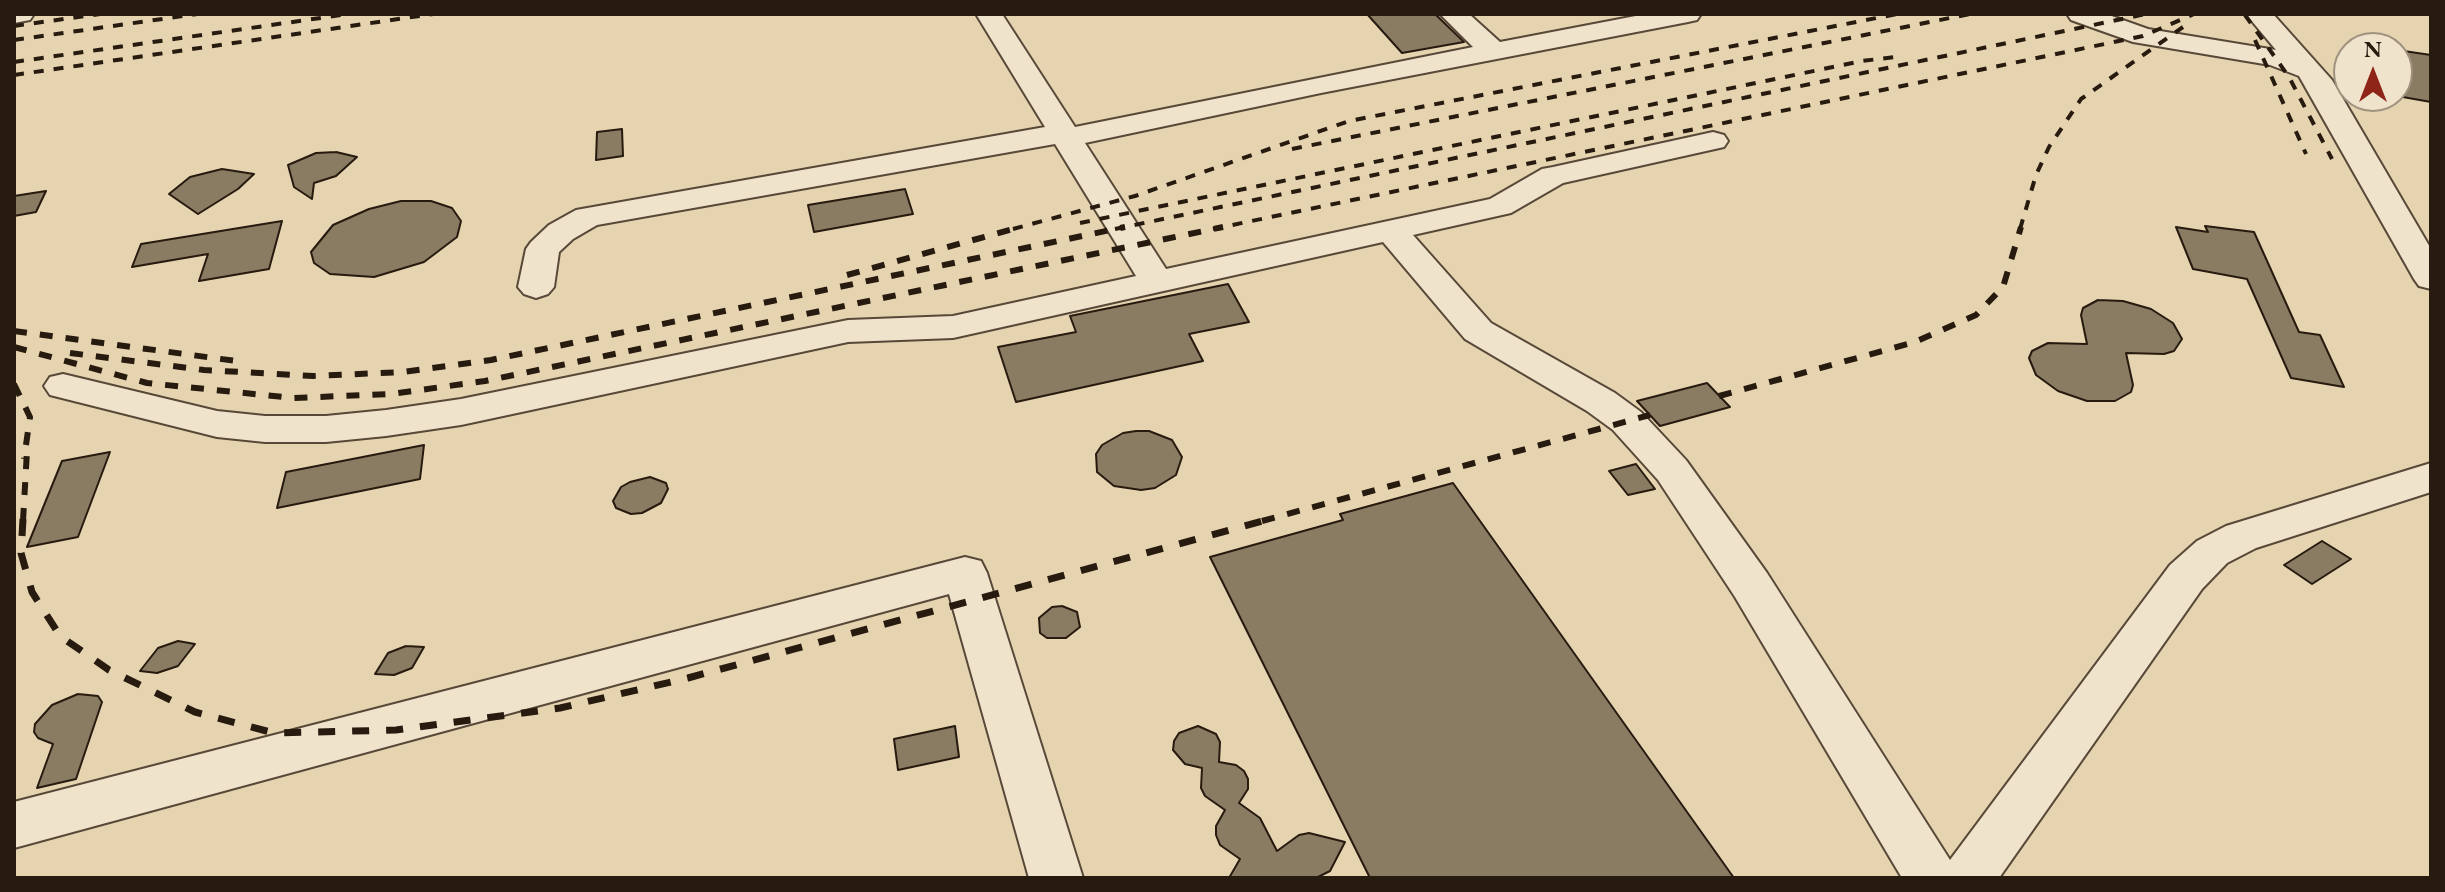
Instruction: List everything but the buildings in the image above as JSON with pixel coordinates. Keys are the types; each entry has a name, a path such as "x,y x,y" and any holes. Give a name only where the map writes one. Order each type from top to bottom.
{"street":[{"path":"14,15 21,14"},
{"path":"989,14 1157,282"},
{"path":"1453,14 1494,51"},
{"path":"536,287 543,249 561,232 588,217 1064,136 1688,14"},
{"path":"2080,14 2143,36 2276,58 2306,69"},
{"path":"2259,14 2326,93 2431,279"},
{"path":"63,386 160,412 241,426 326,429 461,412 848,331 953,327 1500,206 1553,176 1713,141"},
{"path":"1391,231 1478,331 1601,402 1627,421 1672,470 1751,585 1931,878"},
{"path":"1968,878 2186,577 2212,552 2241,537 2431,477"},
{"path":"14,825 965,573 1056,878"}],"railway":[{"path":"14,26 100,14"},
{"path":"14,40 197,14"},
{"path":"14,62 348,14"},
{"path":"14,75 433,14"},
{"path":"1013,229 1135,196 1349,121 1897,14"},
{"path":"1292,149 1970,14"},
{"path":"1115,229 2146,14"},
{"path":"1213,229 2143,36 2194,14"},
{"path":"2245,15 2289,77 2332,159"},
{"path":"2020,229 2036,175 2049,147 2081,99 2183,27"},
{"path":"2255,40 2306,154"},
{"path":"1080,223 1862,61 1903,56"},
{"path":"847,275 1020,227"},
{"path":"70,353 204,370 313,376 403,372 491,360 1125,227"},
{"path":"14,347 147,383 293,398 391,394 485,381 1223,227"},
{"path":"1719,396 1915,342 1976,315 2003,287 2021,227"},
{"path":"14,331 236,361"},
{"path":"14,384 30,417 24,459"},
{"path":"1262,521 1650,415"},
{"path":"23,521 27,451"},
{"path":"23,519 21,553 32,592 60,636 109,670 195,712 274,733 396,730 560,708 688,678 1270,519"}]}
